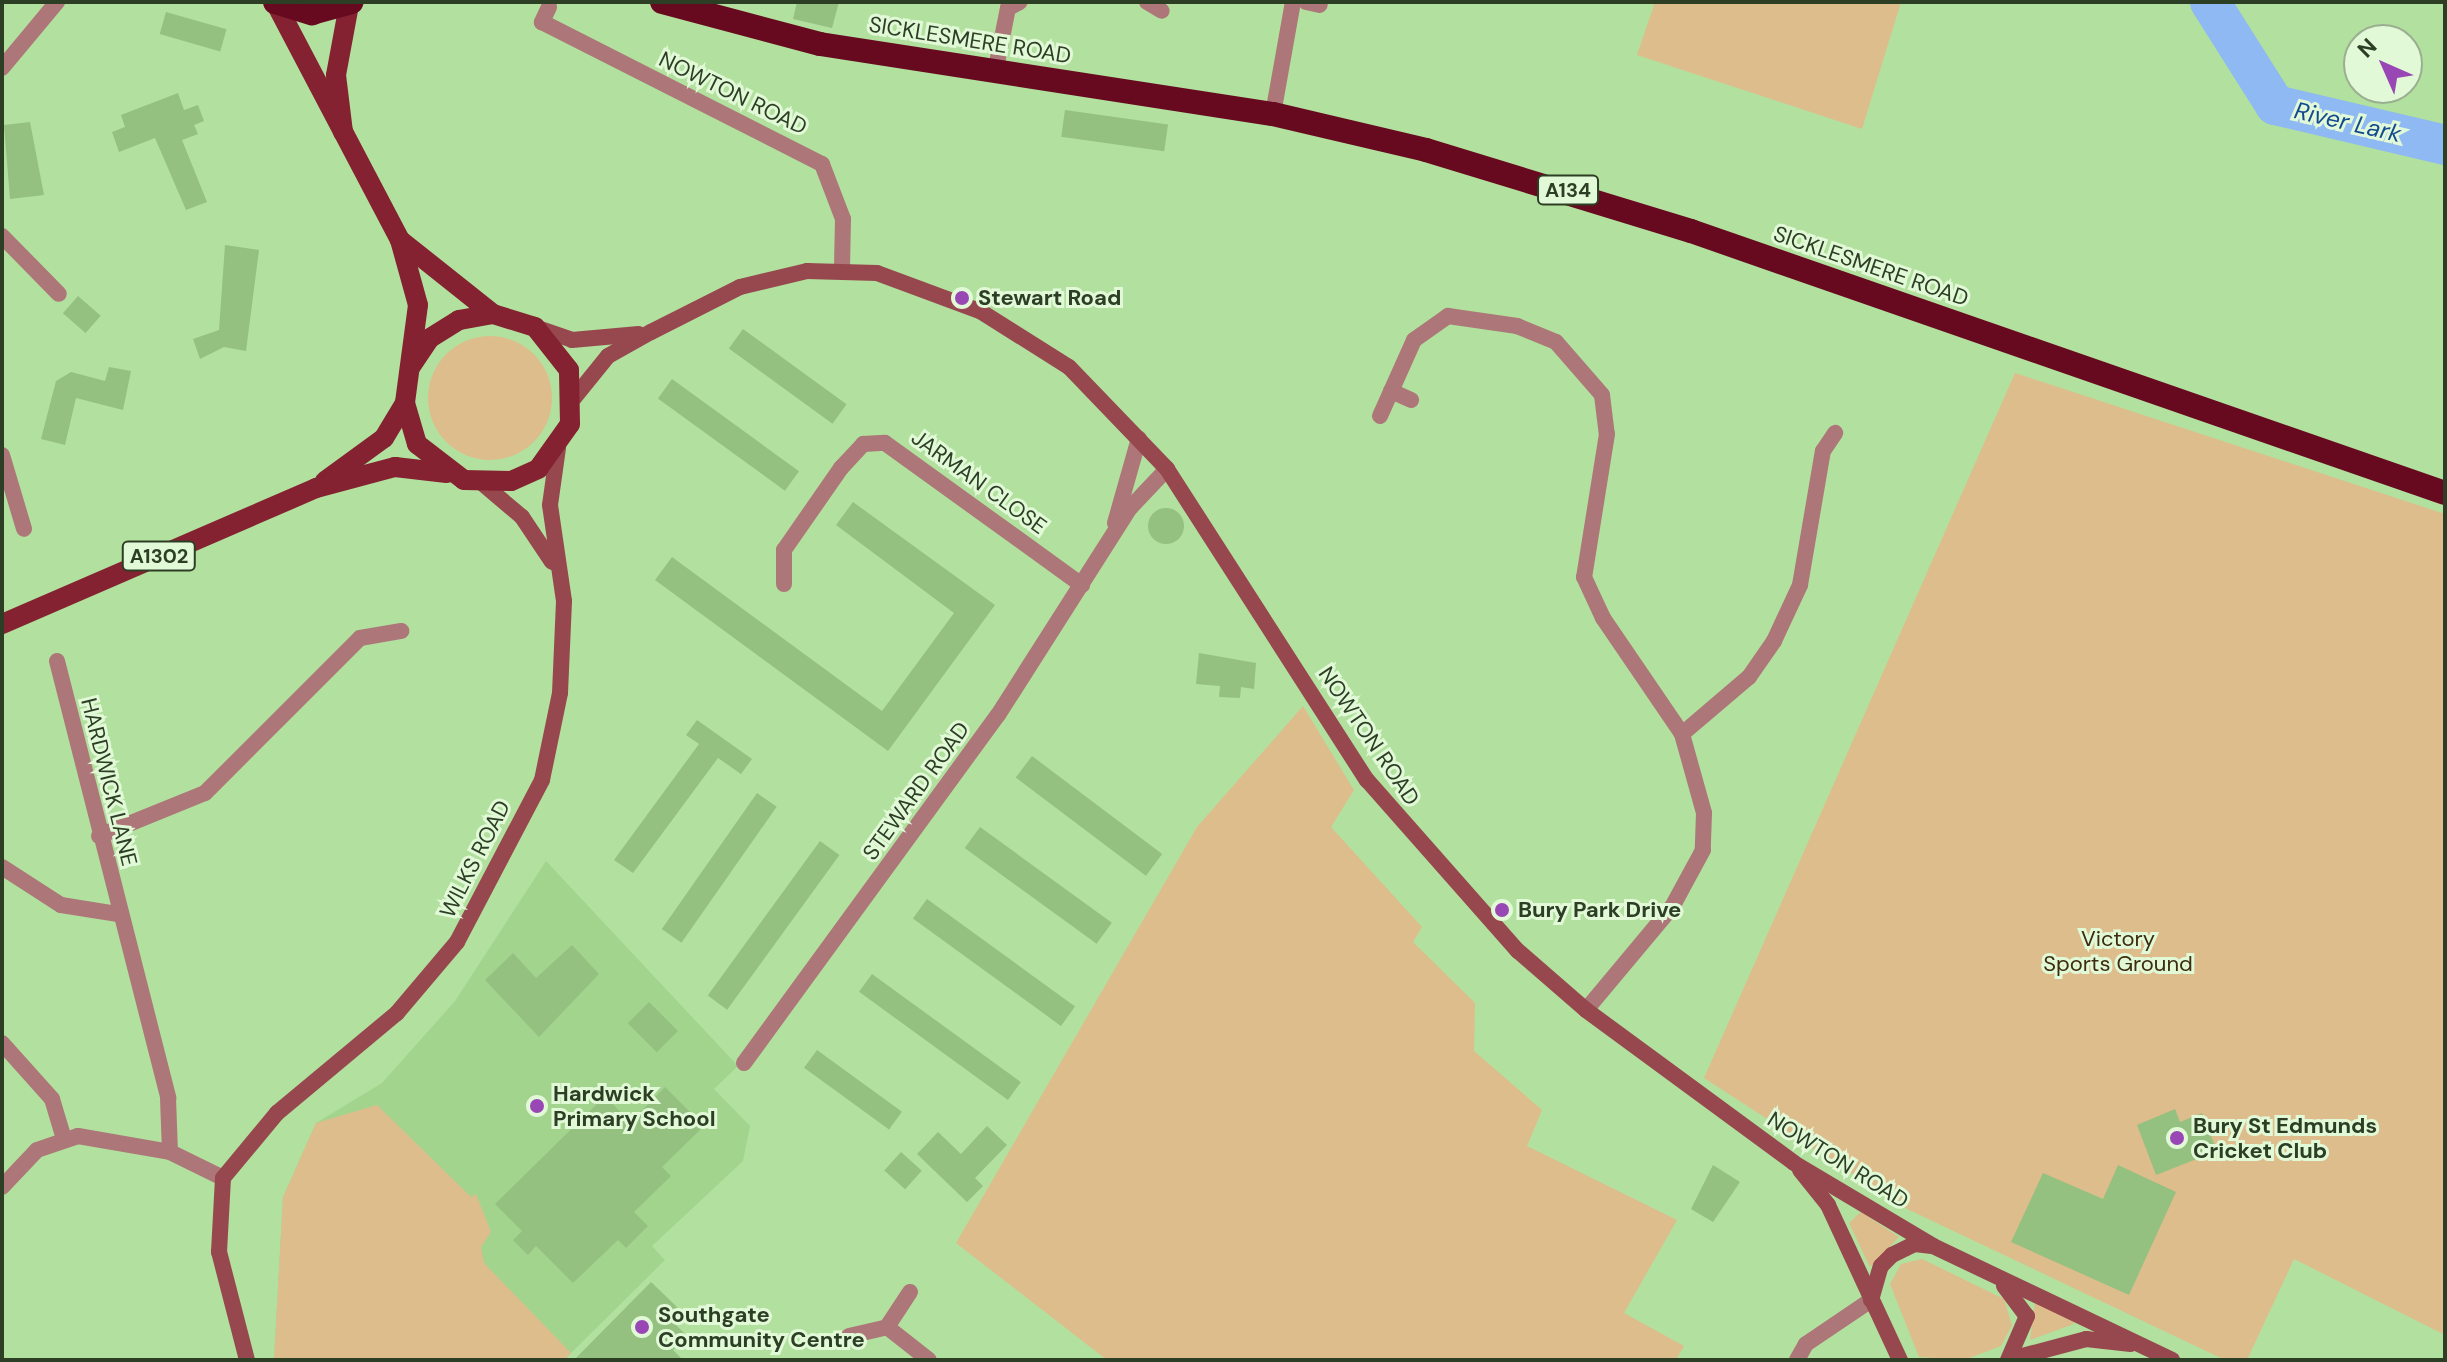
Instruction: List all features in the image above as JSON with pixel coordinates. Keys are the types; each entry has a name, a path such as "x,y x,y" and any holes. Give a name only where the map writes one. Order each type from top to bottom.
{"highway":[{"path":"275,2 312,13 351,4"},
{"name":"SICKLESMERE ROAD","path":"662,2 820,44 996,68 1273,114 1556,186 2445,493"}],"main road":[{"path":"275,2 400,240 418,305 405,403 417,444 447,473 483,484 538,469 558,448 574,398 562,358 535,327 493,314 400,240"},
{"path":"343,132 336,75 351,4"},
{"path":"411,366 430,338 459,320 493,314"},
{"name":"A1302","path":"316,488 384,438 405,403"},
{"name":"A1302","path":"2,624 316,488 395,467 447,473"}],"street":[{"path":"2,68 57,2"},
{"path":"996,68 1008,8 1020,2"},
{"path":"1147,2 1162,11"},
{"path":"1273,114 1293,2"},
{"name":"NOWTON ROAD","path":"549,7 542,22 822,164 843,219 842,268"},
{"path":"2,236 59,294"},
{"name":"NOWTON ROAD","path":"574,398 608,356 740,287 842,268 920,286 980,311 1069,367 1167,469 1367,780 1461,892 1586,1010 1794,1163 1933,1246 2172,1360"},
{"path":"1380,416 1414,340 1448,316 1517,326 1581,364 1602,395 1607,434 1584,577 1603,618 1682,734 1704,813 1703,850 1672,907 1586,1010"},
{"name":"NOWTON ROAD","path":"535,327 572,340 651,332"},
{"path":"1391,391 1411,400"},
{"path":"1682,734 1749,677 1774,641 1800,585 1823,451 1835,433"},
{"name":"STEWARD ROAD","path":"1111,536 1139,438"},
{"name":"JARMAN CLOSE","path":"784,584 784,550 841,468 863,444 885,443 1082,585"},
{"name":"WILKS ROAD","path":"223,1178 277,1113 397,1013 457,942 493,881 542,780 560,693 564,601 553,564 550,505 558,448"},
{"path":"2,455 24,529"},
{"name":"STEWARD ROAD","path":"744,1063 998,715 1111,536 1167,469"},
{"name":"WILKS ROAD","path":"483,484 522,517 553,564"},
{"path":"99,836 205,793 360,638 401,631"},
{"name":"HARDWICK LANE","path":"57,661 118,914 168,1098 170,1152"},
{"path":"2,867 61,905 118,914"},
{"path":"2,1043 52,1099 64,1139"},
{"path":"2,1187 37,1150 64,1139 170,1152 223,1178 219,1252 247,1360"},
{"path":"1794,1163 1828,1205 1900,1360"},
{"name":"NOWTON ROAD","path":"1871,1300 1881,1266 1892,1255 1915,1244 1933,1246"},
{"name":"NOWTON ROAD","path":"1986,1273 2015,1293 2027,1316 2010,1359"},
{"path":"849,1336 887,1327 910,1292"},
{"path":"1797,1360 1806,1344 1871,1300"},
{"path":"887,1327 929,1360"},
{"name":"NOWTON ROAD","path":"2010,1359 2086,1339 2140,1345"}],"shaded area":[{"name":"Hardwick Primary School","path":"546,861 738,1066 714,1089 750,1126 743,1161 652,1246 665,1260 564,1360 274,1360 283,1197 316,1123 382,1083 455,1001"}],"green space":[{"path":"1655,2 1901,2 1862,129 1637,55"},
{"path":"490,336 514,340 534,354 548,374 552,398 548,422 534,442 514,456 490,460 466,456 446,442 432,422 428,398 432,374 446,354 466,340"},
{"name":"Victory Sports Ground","path":"2015,373 2445,514 2445,1335 2294,1259 2247,1360 2225,1360 1903,1207 1704,1078"},
{"path":"1303,706 1354,790 1331,827 1422,927 1413,942 1475,1003 1474,1051 1542,1110 1527,1146 1677,1220 1624,1313 1684,1346 1676,1360 1107,1360 956,1243 1197,827"},
{"path":"377,1105 471,1197 476,1194 491,1232 481,1247 484,1263 571,1353 564,1360 274,1360 283,1197 316,1123"},
{"path":"1861,1212 1899,1237 1870,1267 1849,1223"},
{"path":"1922,1259 2004,1299 2012,1325 2001,1346 1964,1360 1919,1357 1890,1284 1901,1264"},
{"path":"2035,1302 2072,1318 2074,1324 2030,1340"}],"building":[{"path":"797,2 839,2 832,28 793,19"},
{"path":"166,12 227,29 220,51 160,34"},
{"path":"178,93 184,110 198,105 204,121 194,125 198,134 182,140 207,202 186,210 155,138 119,152 112,132 125,127 121,115"},
{"path":"1065,110 1168,124 1164,151 1061,137"},
{"path":"30,122 44,195 10,199 4,125"},
{"path":"225,245 259,250 246,351 224,347 200,359 193,339 219,330"},
{"path":"78,296 101,316 86,333 63,313"},
{"path":"743,329 847,404 832,424 729,348"},
{"path":"109,367 131,371 123,410 76,398 65,445 41,439 56,381 71,372 105,381"},
{"path":"672,379 799,471 785,491 658,398"},
{"path":"853,502 995,605 888,751 655,580 672,557 882,711 954,613 836,525"},
{"path":"1166,508 1178,514 1184,526 1178,538 1166,544 1154,538 1148,526 1154,514"},
{"path":"1199,653 1256,663 1254,689 1241,687 1240,698 1219,697 1220,686 1196,684"},
{"path":"697,720 752,759 741,774 718,758 633,873 614,860 699,744 686,735"},
{"path":"1032,756 1162,854 1146,876 1016,778"},
{"path":"757,793 777,807 681,943 662,929"},
{"path":"980,827 1112,923 1097,944 965,848"},
{"path":"820,841 839,855 727,1010 708,996"},
{"path":"927,899 1075,1007 1061,1026 913,918"},
{"path":"572,945 599,974 539,1037 485,980 513,953 536,978"},
{"path":"872,974 1021,1082 1008,1100 859,992"},
{"path":"649,1002 678,1031 657,1052 628,1023"},
{"path":"817,1050 902,1112 889,1130 804,1068"},
{"path":"665,1087 704,1126 662,1167 671,1176 634,1212 648,1226 626,1248 618,1240 573,1283 536,1246 528,1255 513,1240 522,1231 495,1204 605,1096 630,1122"},
{"name":"Bury St Edmunds Cricket Club","path":"2175,1109 2180,1122 2202,1113 2217,1151 2156,1175 2137,1125"},
{"path":"987,1126 1007,1145 975,1178 983,1186 967,1202 917,1154 938,1132 961,1154"},
{"path":"901,1152 922,1171 905,1189 884,1171"},
{"path":"1713,1165 1740,1182 1713,1222 1691,1209"},
{"path":"2118,1165 2176,1192 2129,1295 2011,1242 2043,1173 2103,1199"},
{"name":"Southgate Community Centre","path":"651,1282 678,1308 669,1318 687,1336 673,1350 683,1360 574,1360"}],"waterway":[{"name":"River Lark","path":"2210,2 2275,105 2445,145"}],"place":[{"name":"Stewart Road","path":"962,298"},
{"name":"Bury Park Drive","path":"1502,910"},
{"name":"Hardwick Primary School","path":"537,1106"},
{"name":"Bury St Edmunds Cricket Club","path":"2177,1138"},
{"name":"Southgate Community Centre","path":"642,1327"}]}
